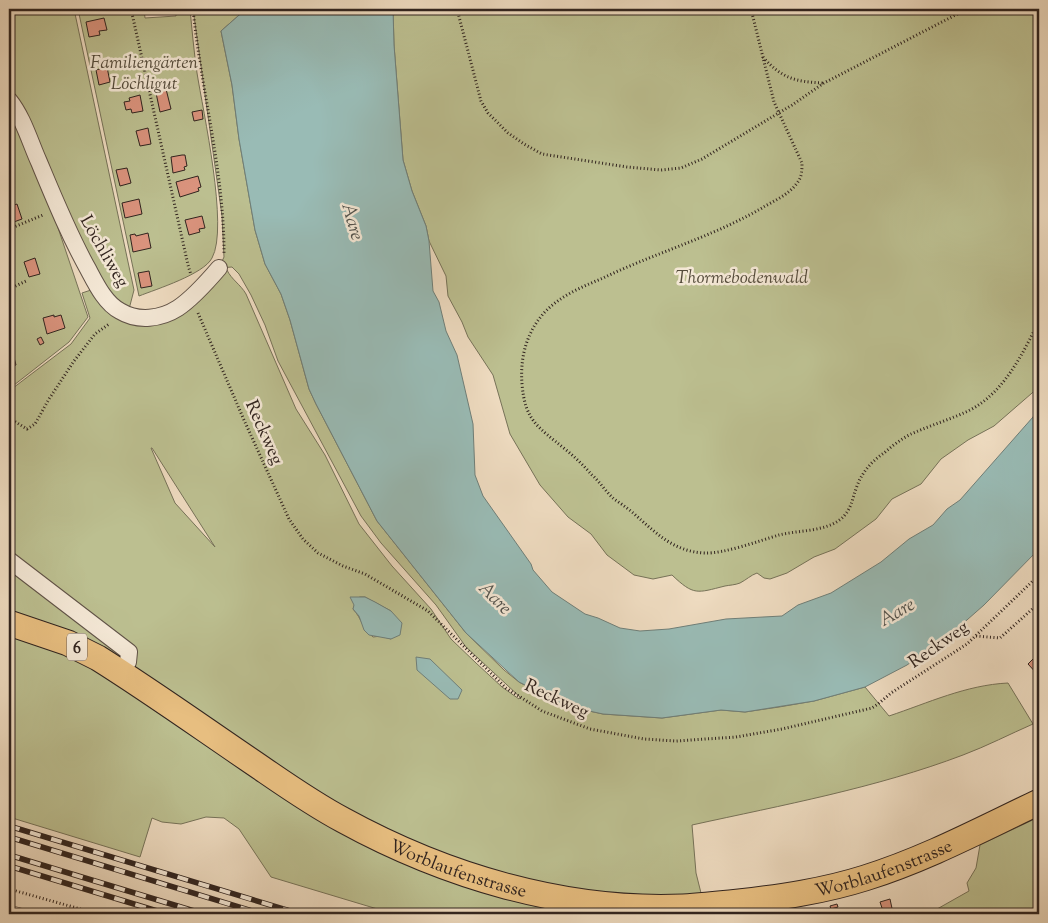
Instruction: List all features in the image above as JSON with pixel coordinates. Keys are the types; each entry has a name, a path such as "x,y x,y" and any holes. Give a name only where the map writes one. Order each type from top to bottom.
{"main road":[{"name":"Worblaufenstrasse","path":"9,623 68,643 98,658 294,791 340,819 391,846 449,869 502,886 543,894 618,905 681,907 780,898 825,889 864,878 914,860 1039,802"}],"street":[{"name":"Löchliweg","path":"9,100 27,133 73,242 98,288 119,311 135,318 151,319 178,308 219,268"},
{"path":"9,560 129,652 128,662 121,672"}],"lane":[{"path":"9,909 27,914"}],"path":[{"name":"Reckweg","path":"131,9 188,265 196,292 199,318 289,519 303,539 318,553 373,578 428,610 506,688 525,700 550,714 590,729 644,739 676,741 736,737 782,729 872,708 892,692 966,644 1039,575"},
{"path":"193,9 222,216 224,257 219,268"},
{"path":"457,9 482,100 488,113 508,134 542,154 626,167 661,170 680,168 702,159 824,83 967,9"},
{"path":"751,9 774,102 802,162 801,175 792,189 755,212 696,239 631,265 562,298 544,313 525,345 522,356 522,385 529,414 535,424 566,449 600,482 613,498 630,510 657,536 680,548 707,553 835,523 843,517 853,503 856,487 863,474 882,454 909,435 968,411 981,403 994,391 1017,363 1039,321"},
{"path":"763,56 773,69 784,76 795,80 824,83"},
{"path":"9,229 45,214"},
{"path":"9,289 26,281"},
{"path":"9,418 28,430 35,424 48,399 74,361 95,334 107,326 119,311"},
{"path":"976,636 1000,638 1039,603"},
{"path":"9,889 98,914"}],"green space":[{"path":"9,9 74,9 134,290 128,313 108,299 9,99"},
{"name":"Familiengärten Löchligut","path":"78,9 144,9 145,18 176,16 176,9 190,9 197,73 213,168 218,222 216,243 212,258 200,270 139,296"},
{"path":"193,9 246,9 221,31 232,85 239,139 255,230 265,264 281,294 309,389 316,404 377,521 466,633 519,682 537,692 580,709 603,714 662,718 721,710 745,712 779,707 814,701 865,687 889,716 962,691 992,684 1008,683 1033,724 963,755 897,777 829,795 692,825 696,873 704,905 618,904 391,845 121,671 9,622 9,391 71,344 90,318 82,293 97,288 107,300 151,319 227,270 246,294 296,409 325,455 359,524 392,566 431,609 451,639 502,687 519,699 520,697 466,647 436,605 381,543 361,516 278,361 265,325 239,274 232,267 219,268 224,257 222,216","holes":["152,448 215,547 175,503","365,597 391,611 391,639 381,636 373,637 367,630 353,609 357,598"]},
{"name":"Thormebodenwald","path":"393,9 1039,9 1039,387 994,426 968,440 941,459 921,484 892,499 876,519 835,549 814,557 787,573 770,579 764,578 757,573 738,584 702,591 691,590 672,575 653,579 634,575 607,555 591,534 568,517 540,485 510,434 493,375 468,337 448,296 446,276 429,241 426,226 412,191 403,160"},
{"path":"9,112 16,122 51,207 88,317 69,342 9,389"},
{"path":"9,633 65,653 94,667 335,828 631,914 394,914 271,877 239,829 224,818 206,817 181,824 162,822 152,818 140,857 9,817"},
{"path":"1039,817 1039,914 930,913 969,891 967,883 976,868 980,845"}],"water":[{"name":"Aare","path":"246,9 393,9 403,160 412,191 426,226 433,291 439,302 446,331 457,355 473,424 475,475 483,496 531,564 533,570 552,592 585,614 620,628 640,631 669,629 726,619 782,616 798,605 831,593 881,562 909,539 933,525 947,509 960,500 1033,417 1039,406 1039,549 984,605 951,634 907,665 865,687 814,701 745,712 721,710 662,718 603,714 580,709 561,703 519,682 466,633 377,521 309,389 290,320 281,294 265,264 255,230 239,139 232,85 221,31"},
{"path":"350,597 365,597 391,611 402,623 400,635 391,639 369,635 364,630 359,616 353,609 354,605"},
{"path":"416,657 430,659 462,690 458,699 450,699 417,670"}],"building":[{"path":"104,18 107,30 99,31 100,35 89,37 86,22"},
{"path":"107,67 110,82 99,85 96,70"},
{"path":"165,85 171,109 160,112 155,88"},
{"path":"140,95 143,111 132,113 131,109 126,110 124,102 130,101 129,98"},
{"path":"202,110 203,119 194,121 192,112"},
{"path":"148,128 151,144 140,146 136,131"},
{"path":"185,155 187,166 184,167 185,170 173,173 171,157"},
{"path":"127,168 131,183 120,186 116,170"},
{"path":"198,176 201,187 198,188 199,191 180,197 176,182"},
{"path":"139,199 142,214 125,218 122,203"},
{"path":"17,204 22,219 11,223 9,207"},
{"path":"202,216 205,228 199,229 200,232 189,235 185,220"},
{"path":"148,233 151,248 133,252 130,235 135,234 136,236"},
{"path":"35,258 40,274 29,277 24,262"},
{"path":"149,271 152,286 141,288 138,273"},
{"path":"54,315 54,317 61,315 65,328 47,334 43,318"},
{"path":"41,337 44,343 40,345 37,339"},
{"path":"12,350 16,365 9,367 9,351"},
{"path":"1039,653 1039,676 1028,664"},
{"path":"890,899 893,913 904,910 906,914 884,914 880,902"},
{"path":"837,904 838,907 831,909 830,906"}],"railway":[{"path":"9,826 300,914"},
{"path":"9,837 262,914"},
{"path":"9,855 204,914"},
{"path":"9,866 167,914"}]}
